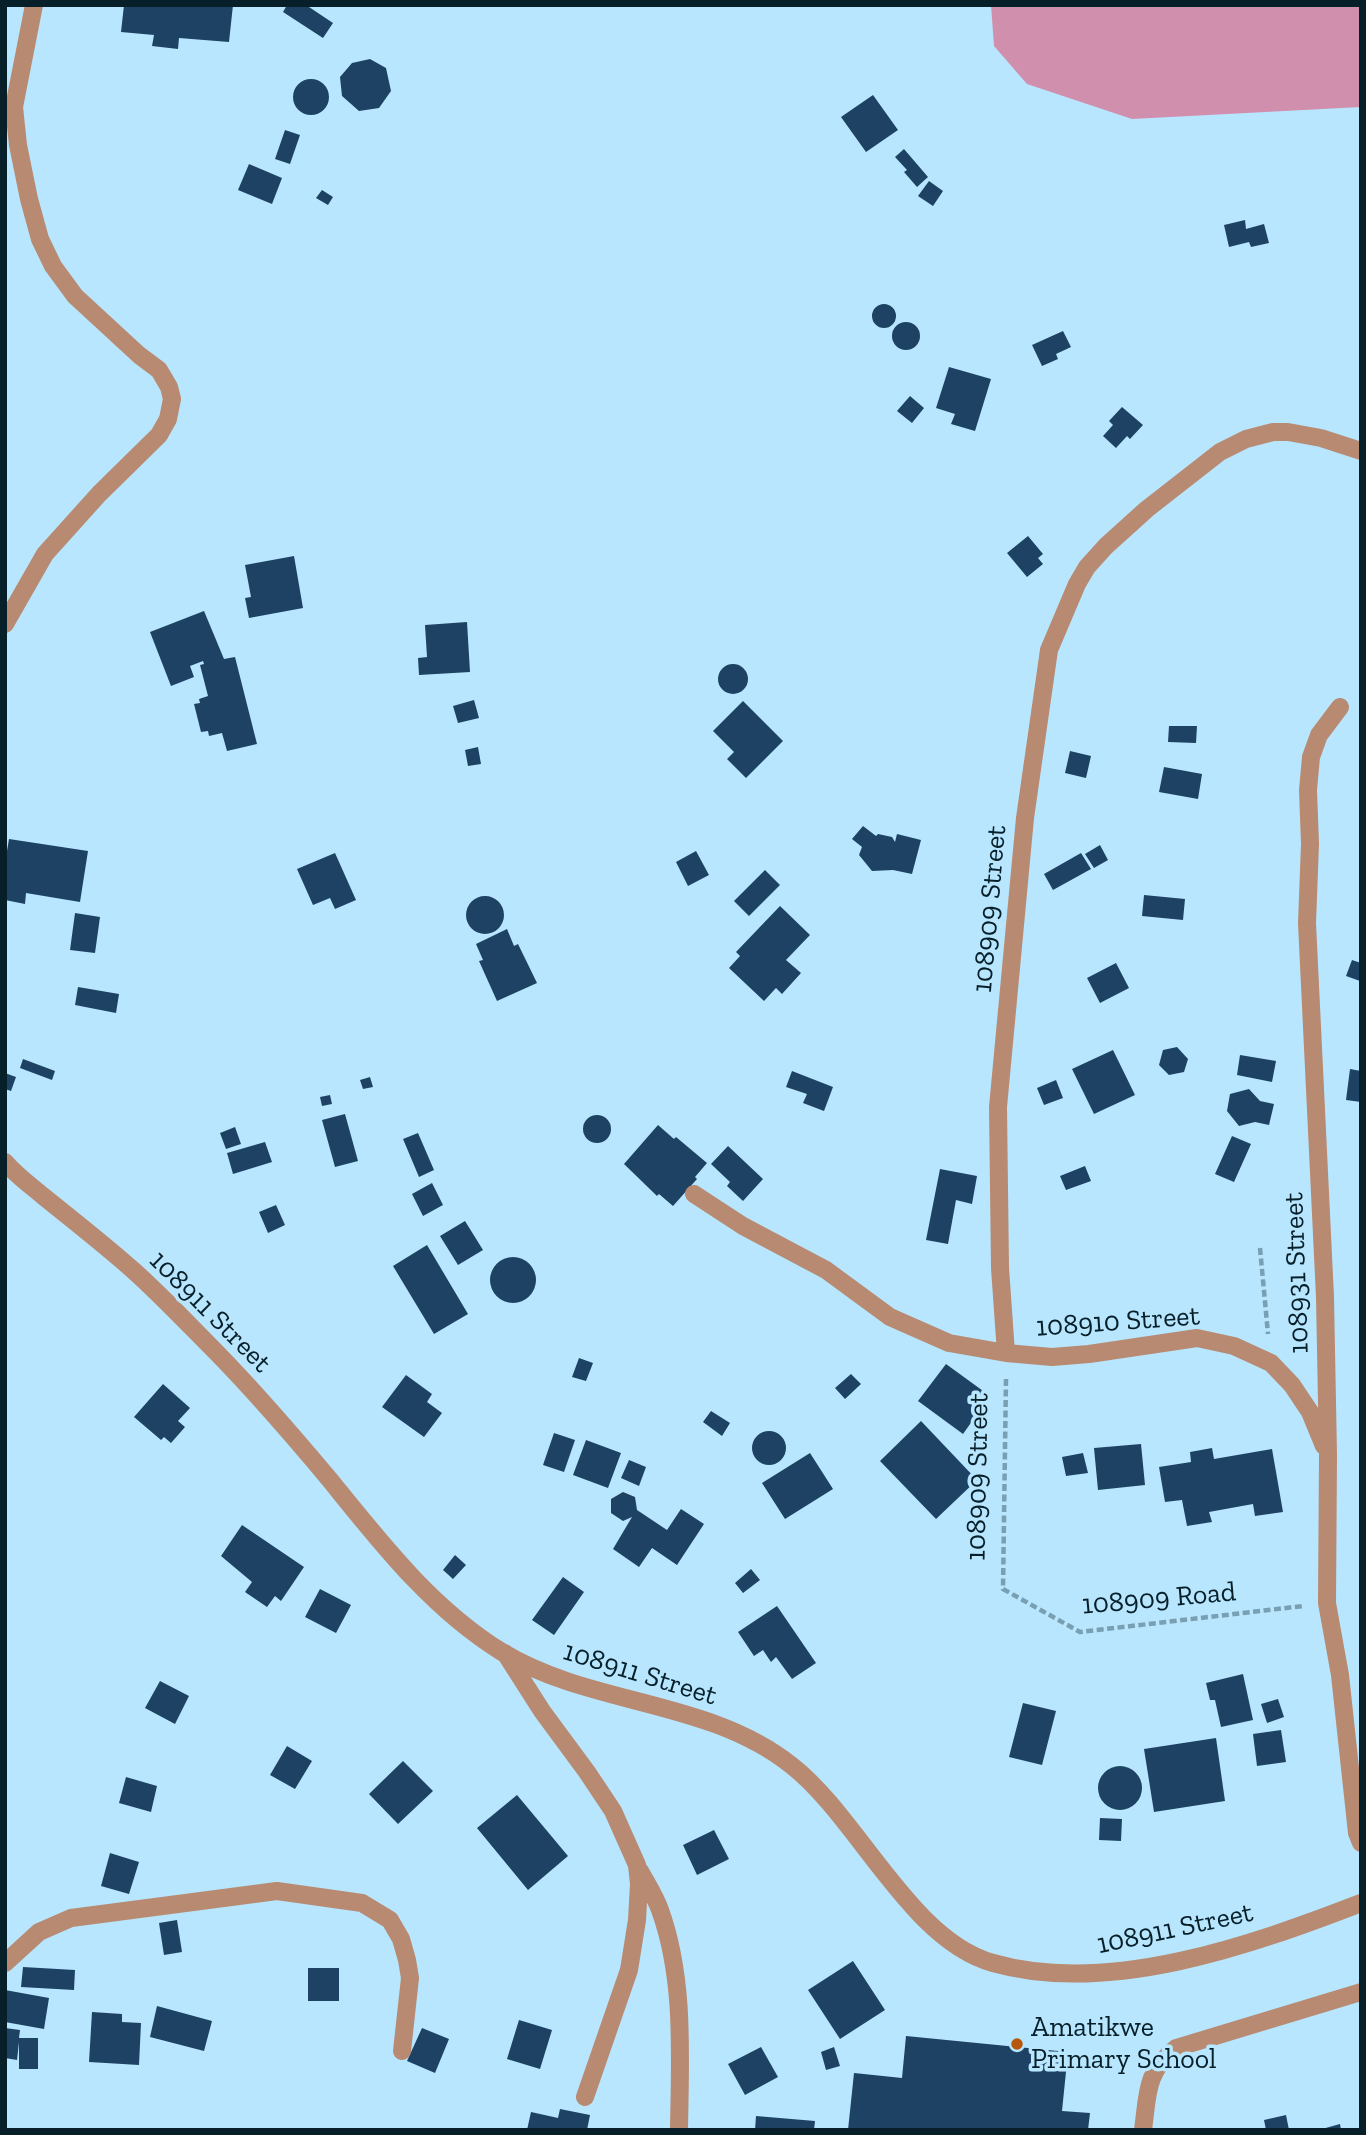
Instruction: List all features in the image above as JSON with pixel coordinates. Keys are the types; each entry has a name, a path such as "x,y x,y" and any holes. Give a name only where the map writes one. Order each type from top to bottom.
{"street":[{"path":"5,624 45,554 99,494 159,435 168,419 172,399 169,387 159,370 75,296 53,266 40,239 20,159 14,107 34,5"},
{"name":"108909 Street","path":"1006,1353 1000,1268 998,1107 1025,818 1049,650 1077,584 1105,546 1220,452 1246,439 1273,432 1321,438 1361,451"},
{"name":"108931 Street","path":"1340,707 1319,736 1311,757 1308,790 1310,844 1307,923 1325,1297 1327,1603 1340,1675 1351,1787 1357,1833 1361,1843"},
{"name":"108911 Street","path":"5,1163 136,1272 221,1357 295,1438 393,1556 452,1614 505,1653 537,1669 583,1686 724,1728 756,1742 783,1759 834,1807 896,1888 923,1917 952,1942 988,1962 1037,1973 1115,1973 1208,1954 1311,1922 1361,1903"},
{"name":"108910 Street","path":"694,1194 743,1226 826,1270 890,1317 949,1343 1006,1353 1064,1356 1197,1338 1234,1346 1271,1363 1292,1385 1310,1412 1328,1455"},
{"path":"505,1653 542,1711 613,1811 659,1907 667,1932 679,2009 679,2130"},
{"path":"585,2096 629,1970 637,1920 637,1865"},
{"path":"5,1963 39,1932 71,1918 277,1891 362,1903 390,1920 401,1939 407,1960 410,1978 402,2051"},
{"path":"1143,2130 1153,2073 1161,2060 1176,2048 1361,1992"}],"path":[{"path":"1260,1248 1271,1363"},
{"name":"108909 Street","path":"1003,1589 1006,1353"},
{"name":"108909 Road","path":"1003,1589 1080,1632 1327,1603"}],"shaded area":[{"path":"991,5 1361,5 1361,107 1132,119 1027,84 994,46"}],"building":[{"path":"124,5 233,5 229,42 179,38 178,49 152,46 154,35 121,32"},
{"path":"287,5 306,5 333,23 323,38 283,12"},
{"path":"370,59 386,68 391,91 379,108 359,111 342,96 340,77 352,63"},
{"path":"311,79 324,84 329,97 324,110 311,115 298,110 293,97 298,84"},
{"path":"873,95 898,130 866,152 841,117"},
{"path":"285,130 300,135 290,164 275,159"},
{"path":"904,149 928,177 917,187 895,157"},
{"path":"249,164 282,178 272,204 238,190"},
{"path":"929,181 943,191 933,206 918,196"},
{"path":"322,190 333,197 328,205 316,198"},
{"path":"1245,220 1246,229 1264,224 1269,243 1251,247 1249,242 1229,247 1224,225"},
{"path":"884,304 893,307 896,316 893,325 884,328 875,325 872,316 875,307"},
{"path":"906,322 916,326 920,336 916,346 906,350 896,346 892,336 896,326"},
{"path":"1063,331 1071,347 1056,354 1058,359 1042,366 1032,345"},
{"path":"949,367 991,379 975,431 951,424 955,414 936,408"},
{"path":"910,396 924,408 912,423 897,411"},
{"path":"1122,407 1143,425 1130,439 1127,436 1116,448 1103,436 1113,425 1109,421"},
{"path":"1028,536 1043,554 1038,558 1043,564 1027,577 1007,553"},
{"path":"294,556 303,608 249,618 245,598 251,597 245,565"},
{"path":"204,611 224,659 235,657 257,744 227,751 222,733 209,736 208,731 201,732 194,704 200,703 199,699 208,696 200,665 204,664 203,661 190,666 194,677 171,686 150,632"},
{"path":"467,622 470,672 419,675 418,658 427,657 425,625"},
{"path":"733,664 744,668 748,679 744,690 733,694 722,690 718,679 722,668"},
{"path":"474,700 479,718 458,723 453,706"},
{"path":"743,701 783,741 746,778 727,759 734,752 713,731"},
{"path":"1169,726 1197,726 1196,743 1168,742"},
{"path":"478,747 481,764 468,766 465,750"},
{"path":"1070,751 1091,756 1086,778 1065,773"},
{"path":"1164,767 1202,774 1198,799 1159,792"},
{"path":"863,826 876,836 878,834 892,837 895,842 897,834 921,840 912,874 893,870 872,871 859,855 862,847 852,839"},
{"path":"9,839 88,851 80,902 26,893 25,904 5,900 5,863"},
{"path":"1100,845 1108,860 1094,868 1085,854"},
{"path":"696,851 709,875 688,886 676,862"},
{"path":"335,853 356,900 335,909 330,898 313,905 297,869"},
{"path":"1081,853 1091,869 1053,890 1044,874"},
{"path":"765,870 780,885 749,916 734,901"},
{"path":"1144,895 1185,899 1183,920 1142,916"},
{"path":"485,896 498,902 504,915 498,928 485,934 472,928 466,915 472,902"},
{"path":"780,906 810,935 786,960 801,973 782,994 776,988 764,1001 729,968 740,956 736,952"},
{"path":"75,913 100,917 95,953 70,950"},
{"path":"507,929 514,946 518,944 537,983 497,1001 479,961 483,960 476,944"},
{"path":"1352,960 1361,963 1360,981 1346,976"},
{"path":"1116,963 1129,988 1100,1003 1087,978"},
{"path":"78,987 119,994 116,1013 75,1005"},
{"path":"1177,1047 1188,1059 1184,1072 1169,1075 1159,1065 1163,1050"},
{"path":"1113,1050 1135,1095 1094,1114 1072,1069"},
{"path":"1240,1055 1276,1061 1272,1082 1237,1075"},
{"path":"23,1059 55,1071 52,1080 20,1068"},
{"path":"1350,1069 1361,1071 1361,1102 1346,1100"},
{"path":"792,1071 833,1087 824,1111 803,1103 807,1094 786,1087"},
{"path":"5,1073 16,1077 11,1091 5,1089"},
{"path":"370,1077 373,1087 363,1089 360,1080"},
{"path":"1056,1080 1063,1098 1044,1105 1037,1088"},
{"path":"1249,1089 1260,1101 1274,1104 1269,1125 1255,1122 1239,1126 1227,1111 1230,1094"},
{"path":"330,1095 332,1104 322,1106 320,1097"},
{"path":"345,1114 358,1161 335,1167 322,1120"},
{"path":"597,1115 607,1119 611,1129 607,1139 597,1143 587,1139 583,1129 587,1119"},
{"path":"658,1125 707,1163 673,1206 659,1194 657,1196 624,1164"},
{"path":"235,1127 241,1144 226,1149 220,1133"},
{"path":"418,1133 434,1170 419,1177 403,1139"},
{"path":"1232,1136 1251,1144 1234,1182 1215,1174"},
{"path":"265,1142 272,1162 233,1174 227,1153"},
{"path":"728,1146 763,1179 743,1201 727,1186 730,1182 711,1164"},
{"path":"1085,1166 1091,1181 1066,1190 1060,1176"},
{"path":"940,1169 977,1176 972,1204 956,1200 948,1244 926,1240"},
{"path":"432,1183 443,1205 423,1216 412,1194"},
{"path":"276,1205 285,1225 268,1233 259,1212"},
{"path":"465,1221 483,1250 458,1265 440,1236"},
{"path":"427,1245 468,1314 434,1334 393,1266"},
{"path":"513,1257 529,1264 536,1280 529,1296 513,1303 497,1296 490,1280 497,1264"},
{"path":"579,1358 593,1363 586,1381 572,1377"},
{"path":"946,1364 990,1396 963,1434 918,1401"},
{"path":"851,1374 861,1384 845,1399 835,1388"},
{"path":"406,1375 432,1394 427,1402 442,1413 424,1437 382,1407"},
{"path":"163,1384 190,1408 178,1421 185,1427 171,1443 164,1437 161,1440 134,1417"},
{"path":"711,1411 730,1423 722,1436 703,1422"},
{"path":"921,1421 977,1480 936,1519 880,1461"},
{"path":"769,1431 781,1436 786,1448 781,1460 769,1465 757,1460 752,1448 757,1436"},
{"path":"554,1433 575,1440 564,1472 543,1465"},
{"path":"586,1440 621,1453 608,1488 573,1475"},
{"path":"1141,1444 1145,1485 1098,1490 1094,1448"},
{"path":"1212,1448 1214,1459 1272,1449 1283,1512 1255,1516 1253,1504 1209,1512 1212,1522 1187,1526 1182,1500 1165,1502 1159,1467 1191,1462 1190,1452"},
{"path":"810,1453 833,1489 785,1519 762,1483"},
{"path":"1083,1453 1088,1473 1066,1476 1062,1457"},
{"path":"629,1460 646,1467 639,1486 621,1478"},
{"path":"623,1492 635,1497 637,1510 667,1530 681,1509 704,1524 677,1565 652,1548 639,1567 613,1549 632,1517 623,1521 611,1513 611,1499"},
{"path":"242,1525 304,1567 281,1601 275,1596 267,1607 245,1592 252,1582 221,1556"},
{"path":"455,1555 466,1565 453,1579 443,1570"},
{"path":"751,1569 760,1580 743,1593 735,1583"},
{"path":"563,1577 584,1592 554,1635 532,1620"},
{"path":"320,1589 351,1605 336,1633 305,1617"},
{"path":"777,1606 816,1663 792,1679 776,1657 771,1662 763,1650 754,1656 738,1632"},
{"path":"1243,1674 1253,1720 1221,1727 1215,1700 1210,1700 1206,1683"},
{"path":"160,1681 189,1696 175,1724 145,1708"},
{"path":"1278,1699 1284,1717 1267,1723 1261,1704"},
{"path":"1023,1703 1056,1711 1042,1765 1009,1757"},
{"path":"1281,1730 1286,1762 1257,1766 1253,1734"},
{"path":"1216,1738 1225,1801 1154,1812 1144,1749"},
{"path":"287,1746 312,1761 295,1789 270,1775"},
{"path":"403,1761 433,1791 398,1824 369,1794"},
{"path":"1120,1766 1129,1767 1136,1772 1141,1779 1141,1797 1136,1804 1129,1809 1120,1810 1111,1809 1104,1804 1099,1797 1098,1788 1099,1779 1104,1772 1111,1767"},
{"path":"126,1777 157,1786 151,1812 119,1803"},
{"path":"517,1795 568,1856 528,1890 477,1828"},
{"path":"1100,1818 1122,1819 1121,1841 1099,1840"},
{"path":"714,1830 729,1859 697,1875 683,1845"},
{"path":"110,1853 139,1862 129,1894 101,1886"},
{"path":"177,1920 182,1952 164,1955 159,1923"},
{"path":"853,1961 885,2010 840,2039 808,1990"},
{"path":"23,1967 75,1970 74,1990 21,1987"},
{"path":"308,1968 339,1968 339,2001 308,2001"},
{"path":"5,1990 49,1998 44,2029 5,2022"},
{"path":"157,2006 212,2021 204,2051 150,2037"},
{"path":"92,2012 122,2014 122,2022 141,2023 139,2065 89,2062"},
{"path":"519,2020 552,2030 540,2069 507,2059"},
{"path":"5,2028 20,2030 19,2038 38,2038 38,2069 19,2069 19,2042 17,2060 5,2058"},
{"path":"422,2028 449,2039 435,2073 407,2061"},
{"path":"906,2036 1068,2052 1062,2111 1090,2113 1088,2130 848,2130 854,2073 902,2078"},
{"path":"761,2047 778,2077 745,2095 728,2064"},
{"path":"834,2047 840,2066 826,2070 821,2052"},
{"path":"560,2109 590,2115 587,2130 527,2130 531,2112 558,2118"},
{"path":"1286,2115 1289,2130 1266,2130 1264,2120"},
{"path":"756,2116 815,2121 814,2130 755,2130"},
{"path":"1340,2124 1341,2130 1322,2130 1322,2129"}],"place":[{"name":"Amatikwe Primary School","path":"1017,2044"}]}
